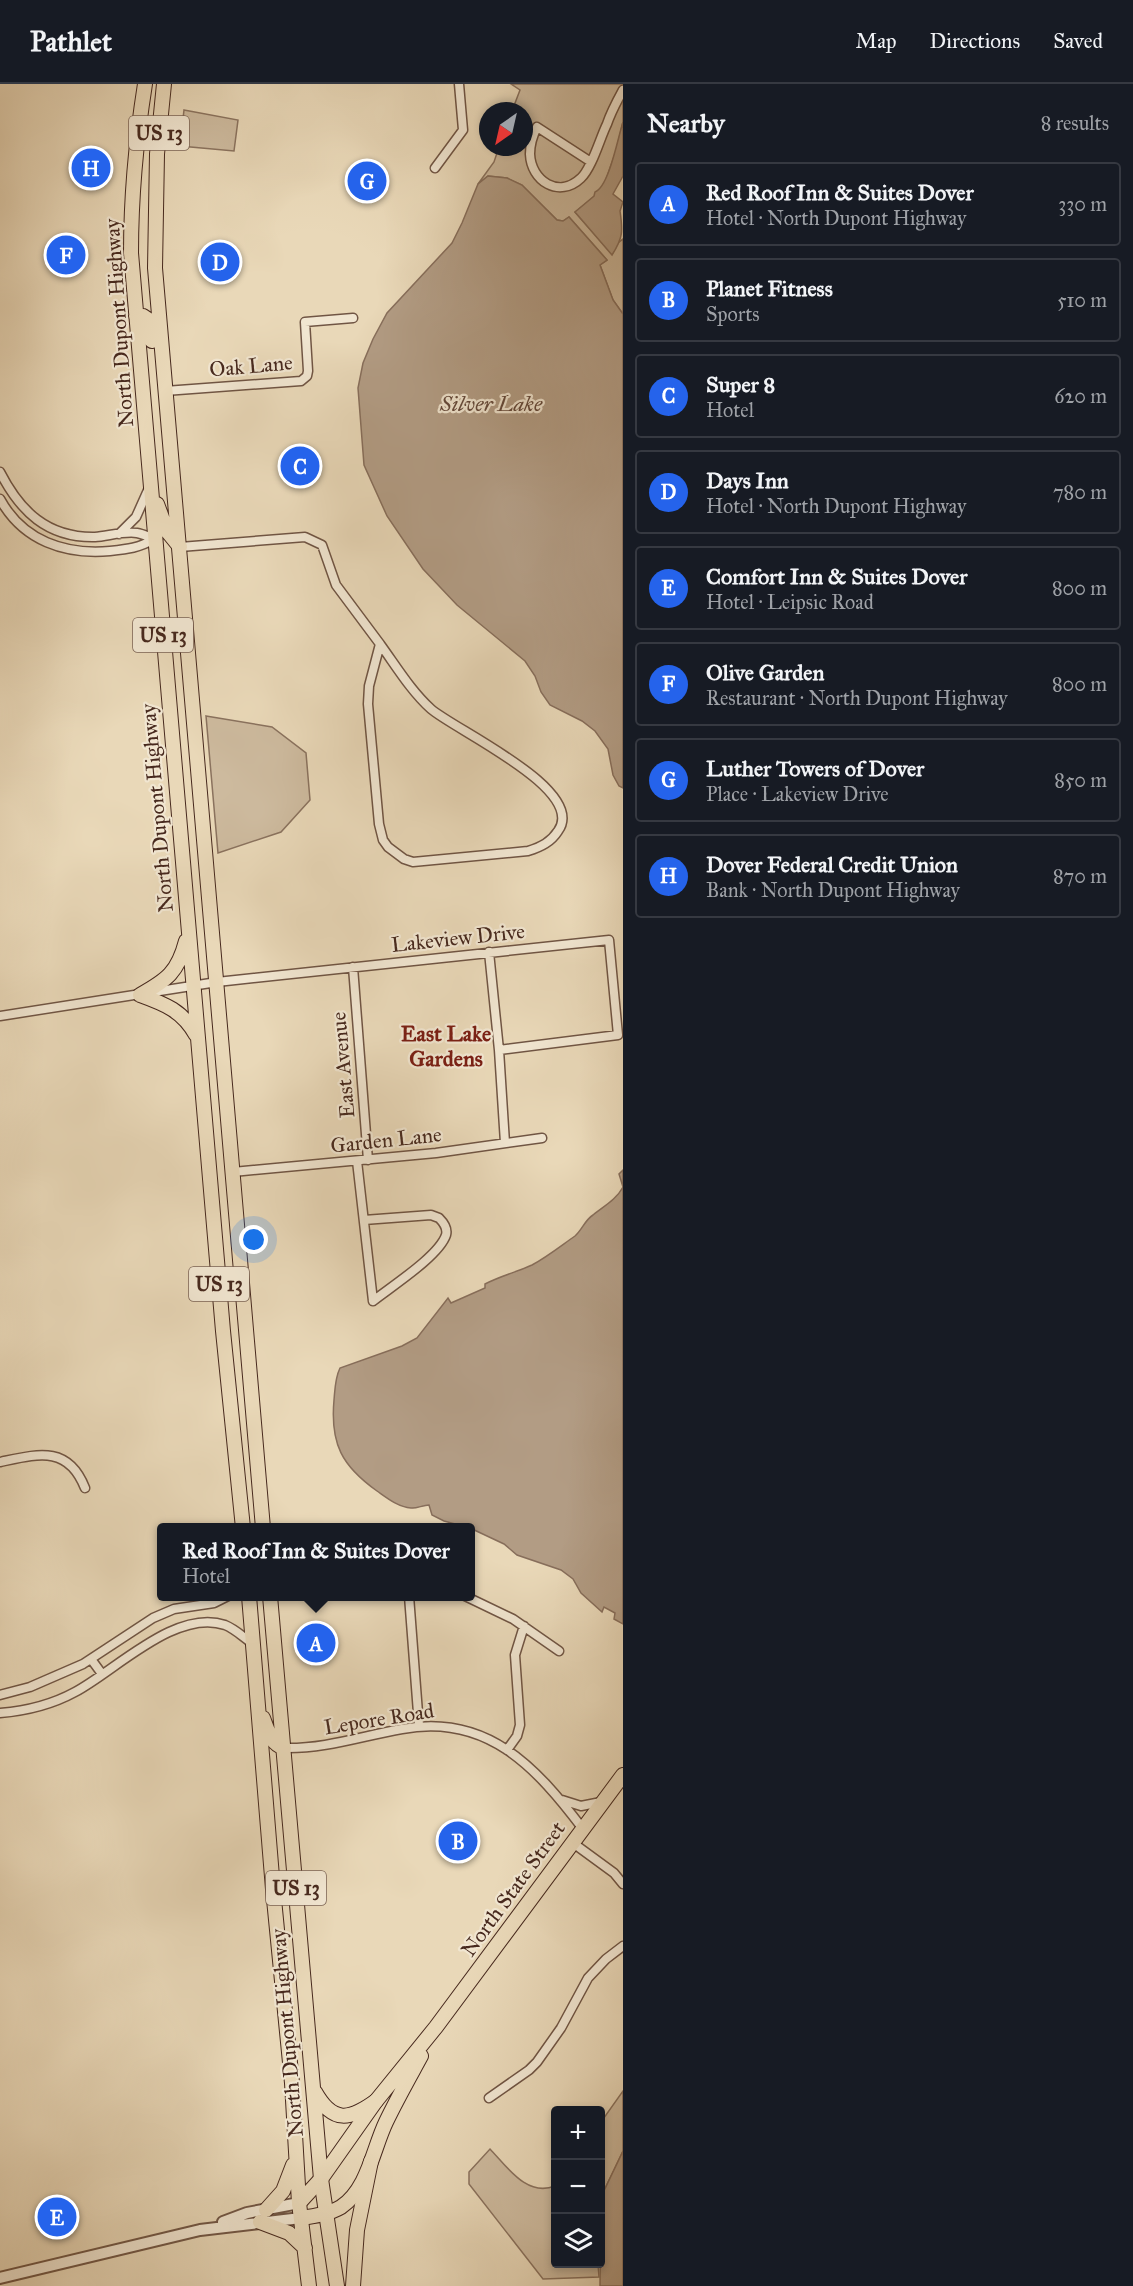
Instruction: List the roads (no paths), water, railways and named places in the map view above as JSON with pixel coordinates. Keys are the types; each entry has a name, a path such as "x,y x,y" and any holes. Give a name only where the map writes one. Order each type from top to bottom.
{"main road":[{"name":"North Dupont Highway","path":"145,84 136,144 131,253 198,1040 243,1523"},
{"name":"North Dupont Highway","path":"164,84 157,154 155,268 263,1523"},
{"path":"136,316 143,316 149,320 157,380 165,391"},
{"path":"151,485 167,531 180,546"},
{"path":"155,539 170,550 182,574"},
{"path":"140,996 164,982 172,974 182,959 189,931"},
{"path":"140,996 163,1003 179,1013 191,1026 198,1040"},
{"path":"240,1499 251,1503 255,1509 257,1523"},
{"name":"North Dupont Highway","path":"249,1601 273,1890 292,2083 299,2203 309,2286"},
{"name":"North Dupont Highway","path":"270,1601 321,2179 337,2286"},
{"path":"258,1705 272,1740 277,1746 285,1748"},
{"name":"North State Street","path":"299,2203 321,2179 376,2101 436,2027 623,1775"},
{"name":"North State Street","path":"301,2218 327,2214 342,2206 351,2197 371,2161 385,2122 436,2027"},
{"path":"292,2083 303,2126 311,2132 317,2132"},
{"path":"313,2089 327,2109 342,2116 360,2113 376,2101"},
{"path":"296,2157 283,2192 263,2216 289,2233 305,2248"},
{"path":"353,2286 357,2230 371,2161"}],"street":[{"path":"435,168 462,130 459,84"},
{"path":"591,162 537,127 533,136 530,154 535,172 553,188 566,188 581,179 591,162 623,90"},
{"name":"Oak Lane","path":"165,391 302,381 308,371 305,322 353,318"},
{"path":"0,472 18,503 42,523 80,536 135,532 155,539"},
{"path":"119,534 135,518 151,485"},
{"path":"0,499 11,516 26,531 66,550 92,552 138,548 155,539"},
{"path":"180,546 305,537 315,540 325,550 332,575 343,596 380,644 411,687 432,709 452,725 515,762 555,799 562,809 564,819 562,826 551,840 538,848 528,850 422,862 404,858 388,847 383,840 379,824 369,716 369,686 380,644"},
{"name":"Lakeview Drive","path":"0,1016 140,996 217,982 609,940 618,1035 499,1050"},
{"path":"489,952 505,1143"},
{"name":"East Avenue","path":"353,967 368,1160"},
{"name":"Garden Lane","path":"233,1172 436,1154 542,1138"},
{"path":"357,1161 373,1301 431,1256 446,1235 446,1229 439,1218 431,1215 364,1220"},
{"path":"0,1462 24,1456 58,1457 69,1462 85,1488"},
{"path":"0,1695 30,1688 91,1659 148,1620 174,1609 218,1601"},
{"path":"409,1601 419,1726"},
{"path":"475,1601 524,1626 559,1651"},
{"path":"0,1713 36,1707 74,1693 162,1634 196,1624 223,1625 235,1630 252,1643"},
{"path":"507,1750 517,1736 520,1725 515,1655 524,1626"},
{"path":"91,1659 102,1674"},
{"name":"Lepore Road","path":"285,1748 326,1746 419,1726 463,1728 484,1736 507,1750 538,1776 560,1799 583,1829"},
{"path":"560,1799 581,1806 604,1800"},
{"path":"573,1843 614,1873 623,1884"},
{"path":"489,2097 537,2062 561,2028 588,1978 606,1959 623,1946"},
{"path":"263,2216 299,2203"},
{"path":"0,2278 200,2230 247,2213 301,2218"}],"water":[{"path":"623,122 623,176 613,194 623,202 620,211 622,229 612,255 575,212 594,196 605,181"},
{"name":"Silver Lake","path":"488,176 507,178 522,185 557,220 563,221 569,217 607,260 600,265 613,300 623,314 623,788 619,786 613,775 608,749 595,731 582,721 550,705 525,661 457,605 423,569 387,516 364,465 358,388 363,363 373,339 387,313 452,243 478,184"},
{"path":"623,1170 623,1187 619,1174"},
{"path":"623,1187 623,1624 614,1619 615,1613 604,1607 602,1612 581,1593 573,1579 561,1570 517,1555 504,1544 475,1530 475,1523 444,1521 432,1515 429,1505 415,1508 402,1506 377,1491 355,1472 341,1453 333,1416 337,1376 340,1368 402,1346 417,1338 448,1298 451,1303 485,1288 485,1284 491,1281 532,1265 575,1236 588,1220"},
{"path":"623,2151 623,2286 600,2286 600,2268 605,2268 605,2189"}],"place":[{"name":"Dover Federal Credit Union","path":"91,168"},
{"name":"Luther Towers of Dover","path":"367,181"},
{"name":"Olive Garden","path":"66,255"},
{"name":"Days Inn","path":"220,262"},
{"name":"Super 8","path":"300,466"},
{"name":"Red Roof Inn & Suites Dover","path":"316,1643"},
{"name":"Planet Fitness","path":"458,1841"},
{"name":"Comfort Inn & Suites Dover","path":"57,2217"}],"district":[{"name":"East Lake Gardens","path":"446,1046"}]}
